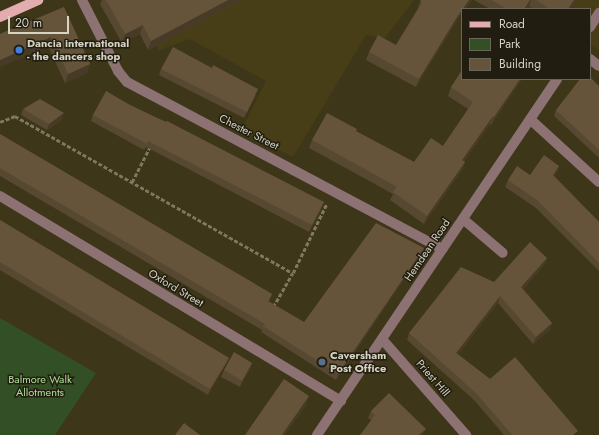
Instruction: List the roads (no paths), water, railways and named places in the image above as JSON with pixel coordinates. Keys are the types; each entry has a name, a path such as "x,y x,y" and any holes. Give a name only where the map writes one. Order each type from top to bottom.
{"main road":[{"path":"0,17 38,0"}],"street":[{"name":"Chester Street","path":"82,0 118,71 127,82 442,249"},
{"path":"591,25 599,13"},
{"path":"591,60 599,66"},
{"name":"Hemdean Road","path":"317,435 531,120 556,80"},
{"path":"531,120 599,182"},
{"name":"Oxford Street","path":"0,196 341,401"},
{"path":"463,219 503,253"},
{"name":"Priest Hill","path":"382,339 466,435"}],"place":[{"name":"Dancia international - the dancers shop","path":"19,50"},
{"name":"Caversham Post Office","path":"322,362"}],"park label":[{"name":"Balmore Walk Allotments","path":"40,386"}]}
